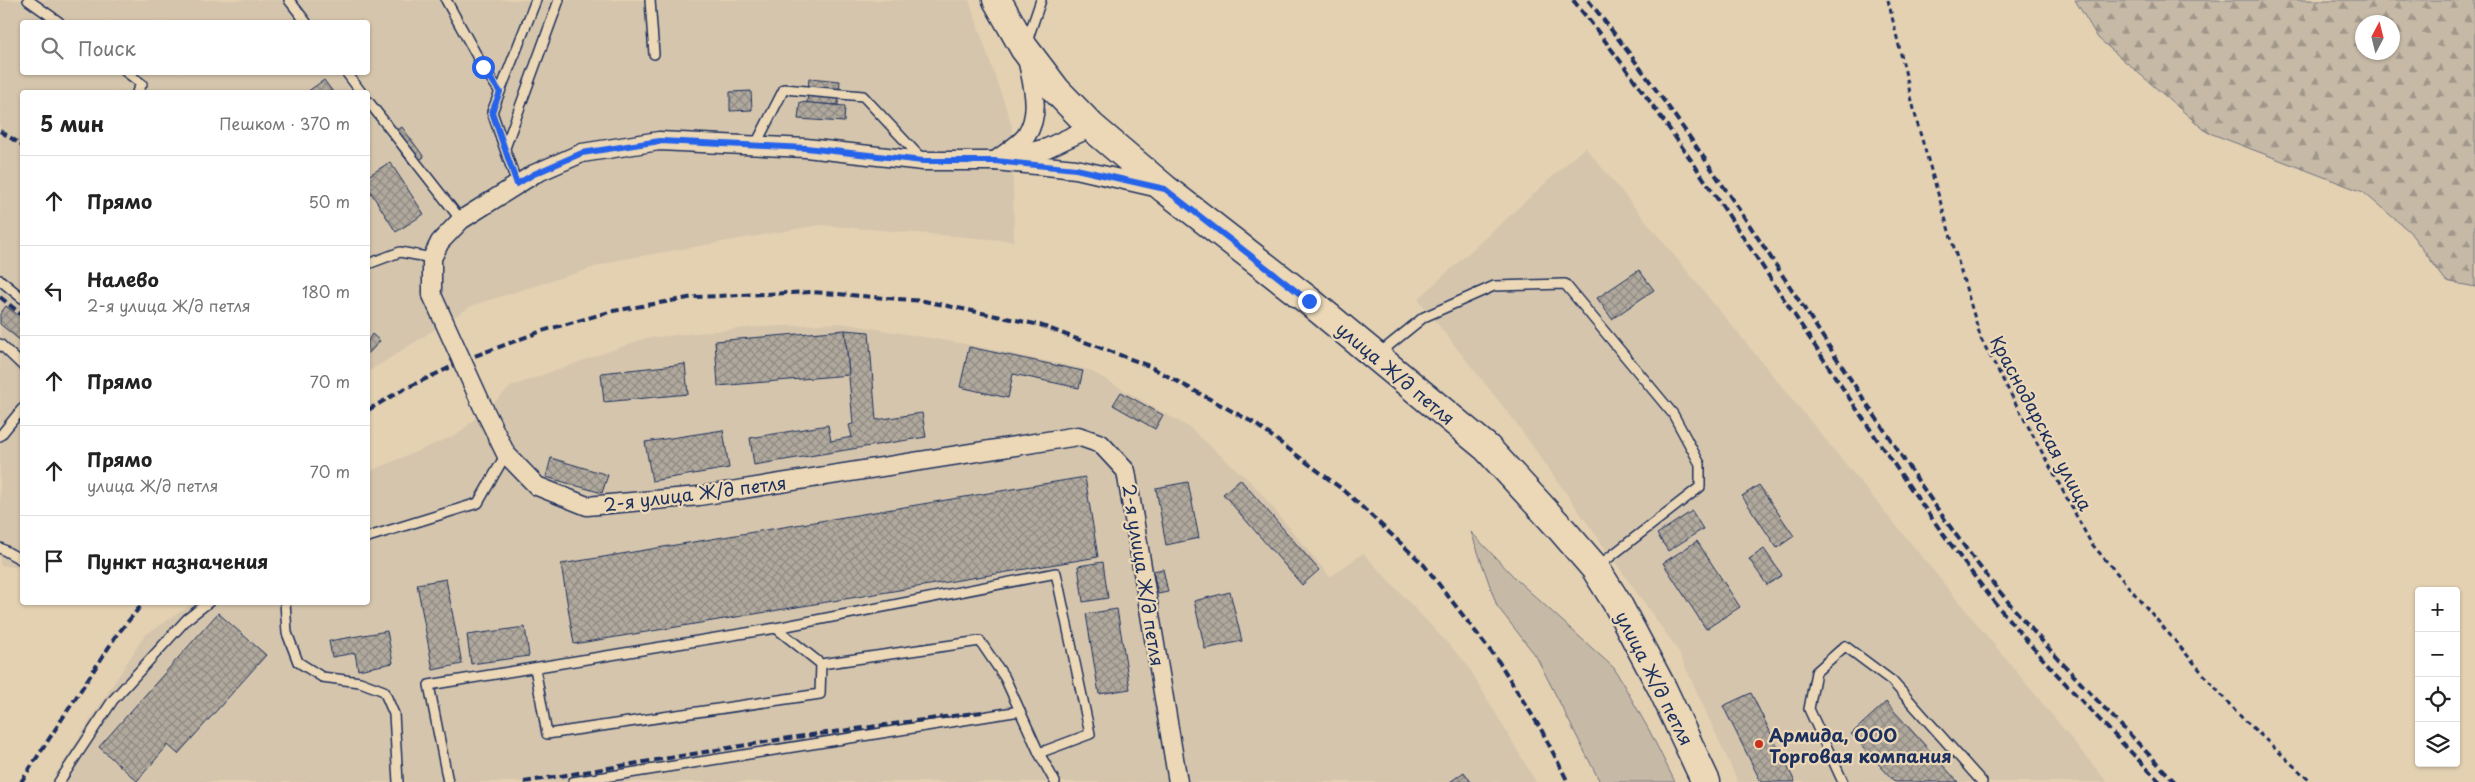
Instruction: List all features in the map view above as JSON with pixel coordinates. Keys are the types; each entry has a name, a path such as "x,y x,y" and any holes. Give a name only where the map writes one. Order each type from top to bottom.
{"main road":[{"name":"улица Ж/д петля","path":"997,0 1024,48 1056,90 1092,127 1165,189 1375,356 1486,448 1594,568 1618,603 1662,688 1706,782"}],"street":[{"path":"995,161 1026,137 1034,116 1034,94 1024,48"},
{"path":"995,161 1047,148 1092,127"},
{"path":"432,258 440,242 461,220 534,174 582,153 660,141 806,148 923,161 995,161 1076,169 1165,189"},
{"name":"2-я улица Ж/д петля","path":"432,258 432,295 506,454 537,486 587,506 699,496 1078,436 1101,444 1126,471 1178,782"}],"lane":[{"path":"28,0 56,20"},
{"path":"289,0 304,20"},
{"path":"446,0 483,67 500,92"},
{"path":"517,184 492,112 536,0"},
{"path":"505,148 558,0"},
{"path":"650,0 654,54"},
{"path":"1024,48 1040,0"},
{"path":"130,75 142,84 138,90"},
{"path":"348,75 360,90"},
{"path":"755,146 784,89 863,96 923,161"},
{"path":"370,103 461,220"},
{"path":"370,263 400,252 432,258"},
{"path":"0,280 20,296"},
{"path":"1375,356 1424,317 1494,286 1565,284 1673,414 1700,464 1700,487 1594,568"},
{"path":"0,344 20,362"},
{"path":"0,436 20,411"},
{"path":"370,536 478,503 506,454"},
{"path":"0,548 20,559"},
{"path":"448,782 430,685 776,628 1056,573 1090,734 1038,753"},
{"path":"59,782 113,700 188,619 205,605"},
{"path":"285,605 287,633 298,662 322,677 360,682 384,691 394,714 398,782"},
{"path":"776,628 822,664 980,641 1005,678 1038,753 1055,782"},
{"path":"1843,782 1809,709 1816,672 1845,646 1892,681 1982,782"},
{"path":"535,668 547,734 820,694 822,664"},
{"path":"572,782 1020,711"}],"path":[{"name":"Краснодарская улица","path":"1888,0 1918,126 1981,340 2091,543 2236,712 2311,782"}],"shaded area":[{"path":"0,0 969,0 1012,126 1014,241 820,225 618,260 473,305 370,371 370,90 20,90 20,568 0,565"},
{"path":"1585,147 2107,782 1738,782 1677,649 1516,423 1418,299"},
{"path":"841,323 965,344 1089,370 1190,428 1254,485 1330,577 1363,553 1466,663 1536,782 51,782 144,636 191,605 370,605 370,471 458,434 512,386 646,338 747,328"}],"green space":[{"path":"2075,0 2475,0 2475,287 2446,281 2409,231 2363,192 2207,132 2098,38"},
{"path":"1471,532 1518,581 1614,668 1649,730 1675,782 1600,782 1536,656 1497,606"}],"building":[{"path":"809,78 840,81 838,105 807,103"},
{"path":"324,80 332,90 310,90"},
{"path":"751,91 752,110 730,111 730,92"},
{"path":"800,102 845,106 844,122 798,119"},
{"path":"402,127 424,157 411,166 389,136"},
{"path":"390,162 424,214 396,232 370,191 370,175"},
{"path":"1639,270 1654,290 1612,319 1597,298"},
{"path":"6,306 20,316 20,340 0,324 0,314"},
{"path":"845,330 869,332 876,420 922,413 926,437 754,465 750,438 828,425 831,441 852,437 849,425 853,424"},
{"path":"845,330 849,375 718,386 715,341"},
{"path":"372,334 380,341 370,352 370,337"},
{"path":"969,347 1083,371 1079,388 1013,374 1008,398 960,387"},
{"path":"685,364 688,394 604,402 601,373"},
{"path":"1121,392 1163,415 1155,429 1113,405"},
{"path":"723,430 729,468 652,481 645,442"},
{"path":"551,458 608,475 602,493 546,477"},
{"path":"1085,477 1098,557 574,644 561,564"},
{"path":"1240,479 1319,570 1302,585 1223,494"},
{"path":"1188,482 1199,538 1166,545 1156,488"},
{"path":"1759,485 1794,536 1777,548 1742,496"},
{"path":"1692,511 1703,529 1668,551 1657,534"},
{"path":"1697,541 1740,607 1706,629 1663,563"},
{"path":"1764,549 1782,575 1767,585 1749,559"},
{"path":"1103,562 1108,598 1083,602 1078,566"},
{"path":"1163,569 1168,592 1158,594 1153,571"},
{"path":"446,579 462,664 433,670 417,584"},
{"path":"1230,592 1242,641 1205,649 1194,601"},
{"path":"1117,609 1130,689 1099,694 1086,614"},
{"path":"218,613 266,655 178,754 168,745 137,781 99,747"},
{"path":"525,627 529,656 471,664 467,635"},
{"path":"387,631 393,663 358,670 355,653 332,657 329,641"},
{"name":"Армида, ООО Торговая компания","path":"1751,693 1795,782 1761,782 1723,706"},
{"path":"1886,702 1958,782 1895,782 1851,734"},
{"path":"1464,772 1471,782 1450,782"}],"railway":[{"path":"1573,0 1677,140 1871,431 1993,601 2039,654 2160,782"},
{"path":"1588,0 1693,142 1902,457 1980,567 2050,650 2175,782"},
{"path":"0,131 20,144"},
{"path":"370,409 402,390 472,357 542,331 613,311 694,297 812,292 924,301 1040,325 1149,366 1254,423 1346,492 1424,565 1499,662 1542,731 1568,782"},
{"path":"0,297 20,313"},
{"path":"21,782 116,636 142,605"},
{"path":"524,782 789,738 982,712"}],"place":[{"name":"Армида, ООО Торговая компания","path":"1759,744"}],"route":[{"path":"483,67 500,92 492,112 517,184 534,174 582,153 660,141 806,148 923,161 995,161 1076,169 1165,189 1309,301"}]}
